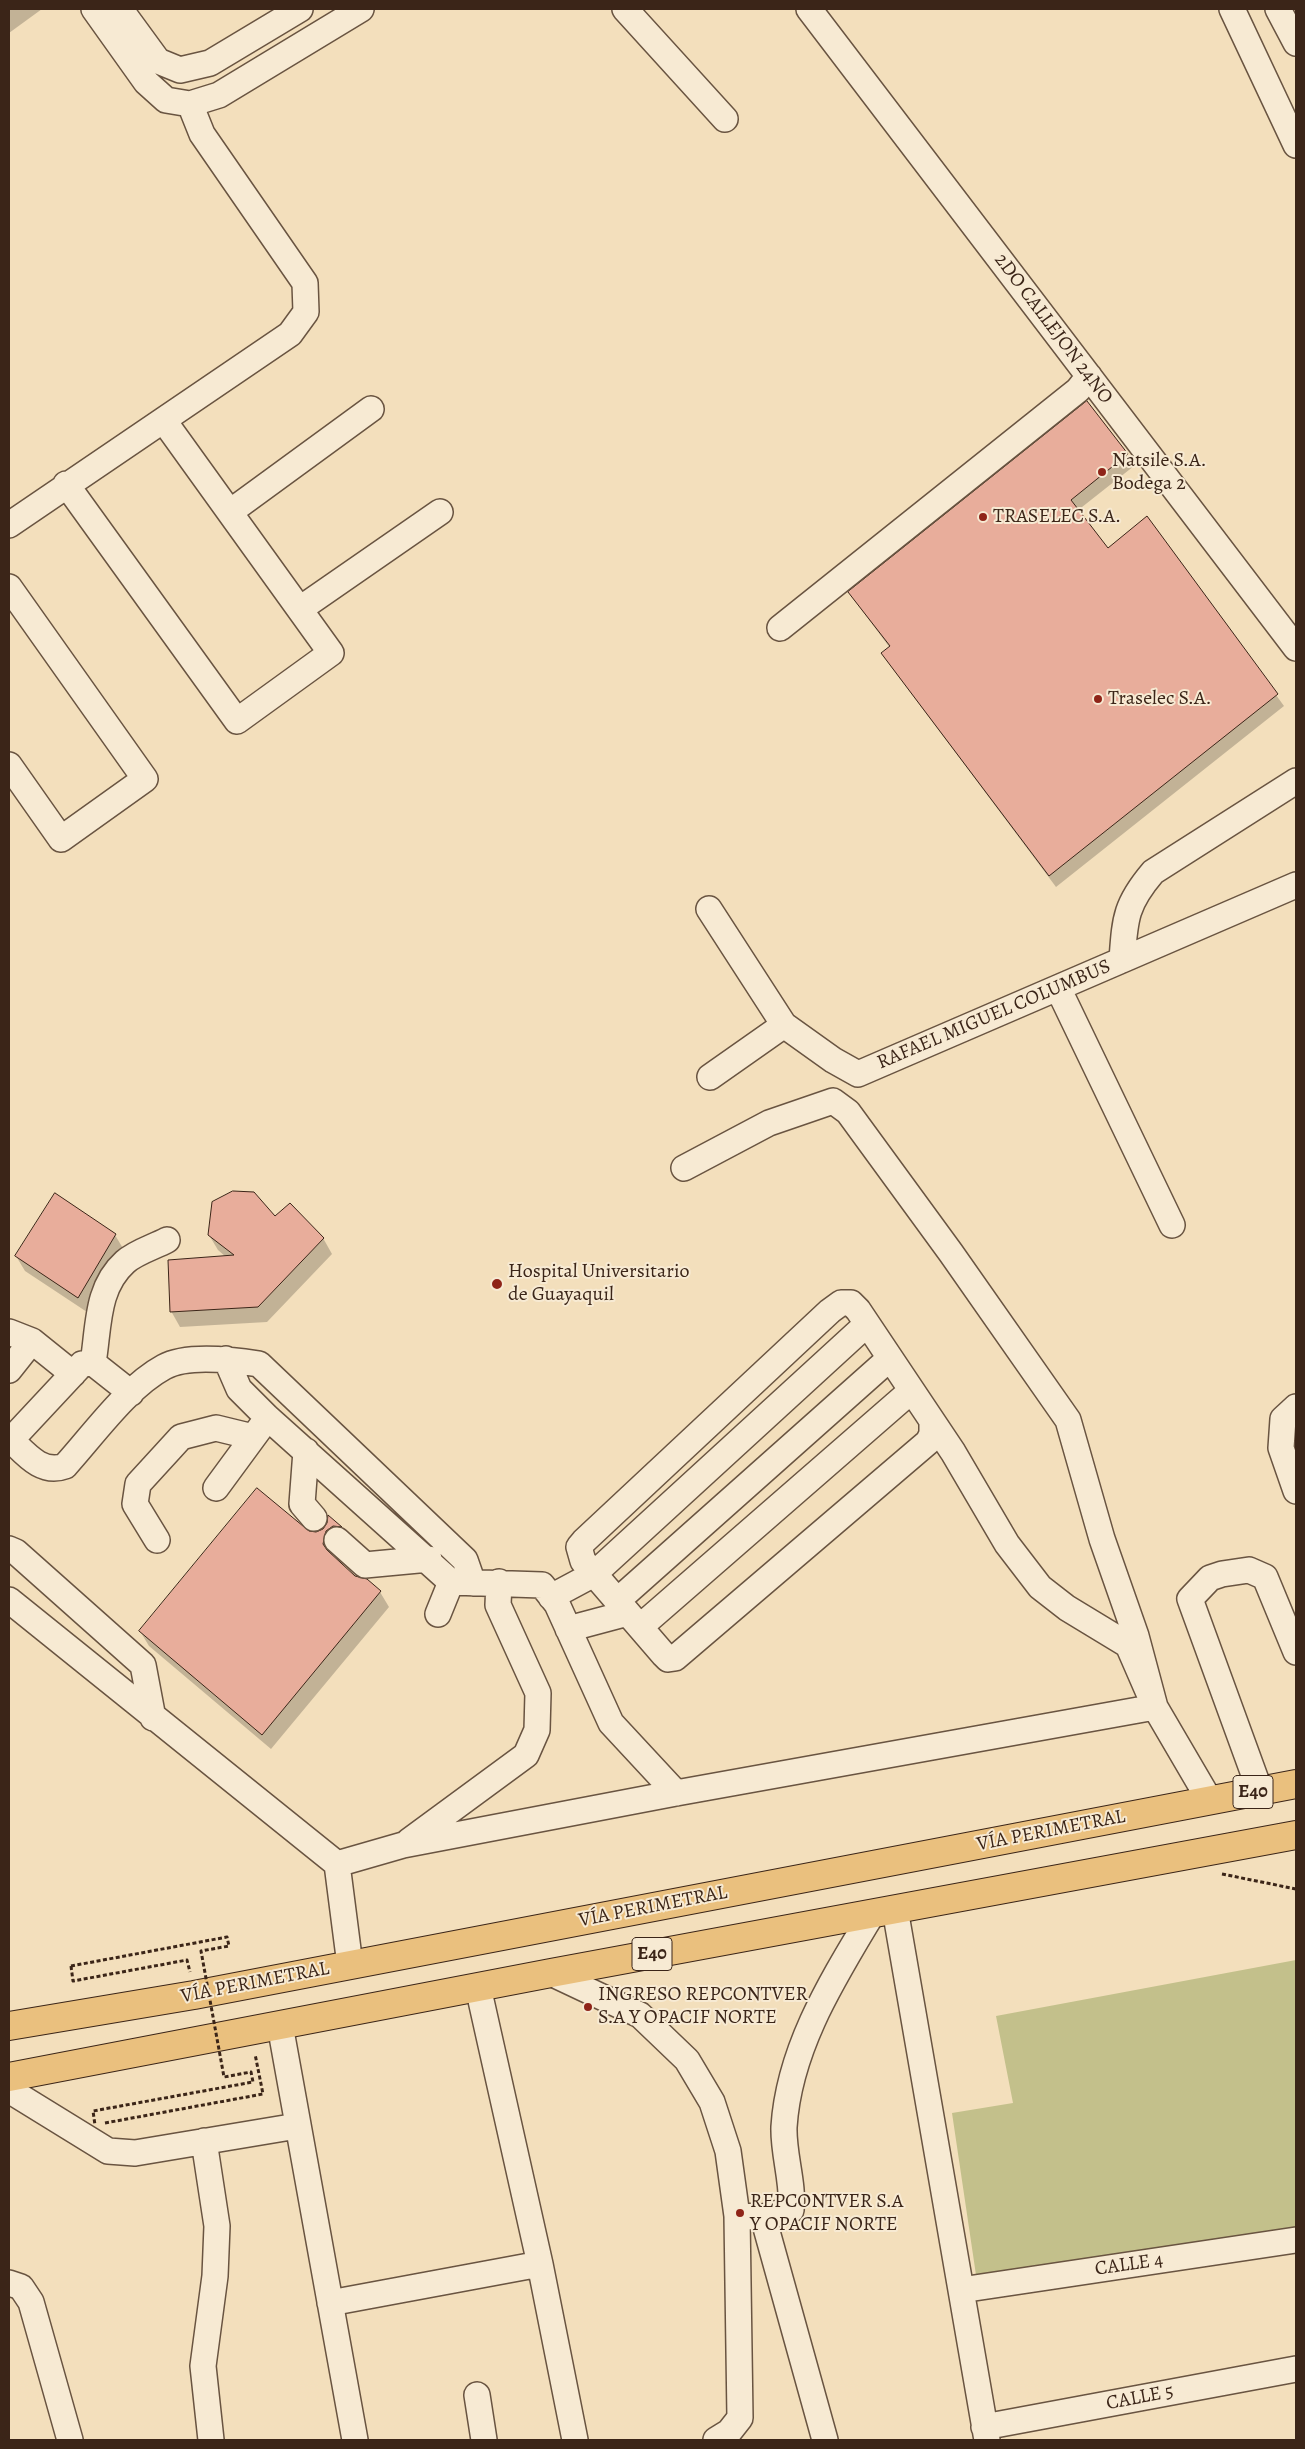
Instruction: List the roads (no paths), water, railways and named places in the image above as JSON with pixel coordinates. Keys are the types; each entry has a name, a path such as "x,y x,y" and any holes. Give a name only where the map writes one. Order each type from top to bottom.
{"highway":[{"name":"VÍA PERIMETRAL","path":"9,2026 194,1995 1296,1784"},
{"name":"E40","path":"9,2077 551,1973 1296,1835"}],"street":[{"path":"94,9 146,82 166,100 190,104 220,95 360,9"},
{"path":"120,9 158,61 180,70 210,63 300,9"},
{"path":"625,9 725,119"},
{"name":"2DO CALLEJON 24NO","path":"809,9 1295,644"},
{"path":"1232,9 1296,144"},
{"path":"1278,9 1296,43"},
{"path":"9,524 290,334 306,312 305,284 202,134 190,104"},
{"path":"780,628 1078,390 1089,376"},
{"path":"230,512 371,410"},
{"path":"66,484 237,721 331,653 164,421"},
{"path":"300,609 440,512"},
{"path":"9,587 145,779 61,839 9,765"},
{"path":"1122,960 1126,915 1137,891 1153,872 1296,781"},
{"name":"RAFAEL MIGUEL COLUMBUS","path":"784,1025 833,1060 858,1074 1296,885"},
{"path":"709,909 784,1025 710,1078"},
{"path":"1058,988 1172,1225"},
{"path":"684,1168 769,1123 833,1101 848,1112 951,1253 1068,1420 1102,1538 1136,1636 1155,1707"},
{"path":"167,1240 126,1261 107,1284 83,1368 10,1439 37,1464 55,1470 65,1466 131,1393 166,1366 200,1359 259,1364 465,1560 462,1582 438,1614"},
{"path":"932,1421 932,1434 928,1442 675,1658 668,1659 594,1574 580,1554 580,1547 584,1541 830,1311 841,1303 851,1303 932,1421 1012,1552 1040,1586 1067,1608 1128,1645 1155,1707 1210,1801"},
{"path":"551,1597 594,1574 867,1324"},
{"path":"9,1332 32,1341 131,1393"},
{"path":"9,1370 32,1341"},
{"path":"628,1614 889,1359"},
{"path":"226,1360 239,1389 260,1427"},
{"path":"216,1488 260,1427 289,1391"},
{"path":"568,1629 628,1614 911,1391"},
{"path":"1296,1406 1283,1419 1281,1448 1296,1491"},
{"path":"157,1540 135,1504 138,1484 181,1437 216,1428 260,1427 306,1452 429,1559 462,1582 542,1585 551,1597 568,1629 611,1723 676,1794"},
{"path":"306,1452 302,1504 314,1518"},
{"path":"337,1540 366,1565 429,1559"},
{"path":"9,1549 16,1552 143,1665 152,1718"},
{"path":"1260,1791 1190,1599 1210,1578 1222,1574 1249,1570 1265,1577 1296,1652"},
{"path":"403,1845 526,1755 537,1730 538,1693 498,1605 498,1582"},
{"path":"9,1600 152,1718 337,1864 350,1965"},
{"path":"337,1864 403,1845 1155,1707"},
{"path":"737,2216 762,2217 791,2210 784,2128 789,2086 804,2039 836,1974 884,1911"},
{"path":"884,1911 961,2290 986,2434"},
{"path":"551,1973 640,2015 687,2060 712,2102 728,2151 737,2216 740,2418 729,2432 716,2440"},
{"path":"478,1987 540,2264 575,2440"},
{"path":"280,2025 355,2440"},
{"path":"9,2090 108,2151 135,2153 297,2126"},
{"path":"204,2141 217,2226 215,2276 203,2366 211,2440"},
{"path":"762,2217 825,2440"},
{"name":"CALLE 4","path":"961,2290 1296,2240"},
{"path":"330,2303 540,2264"},
{"path":"9,2283 21,2287 32,2302 70,2440"},
{"name":"CALLE 5","path":"986,2434 1296,2369"},
{"path":"477,2395 484,2440"}],"place":[{"name":"Natsile S.A. Bodega 2","path":"1102,472"},
{"name":"TRASELEC S.A.","path":"983,517"},
{"name":"Traselec S.A.","path":"1098,699"},
{"name":"Hospital Universitario de Guayaquil","path":"497,1284"},
{"name":"INGRESO REPCONTVER S.A Y OPACIF NORTE","path":"588,2007"},
{"name":"REPCONTVER S.A Y OPACIF NORTE","path":"740,2213"}]}
